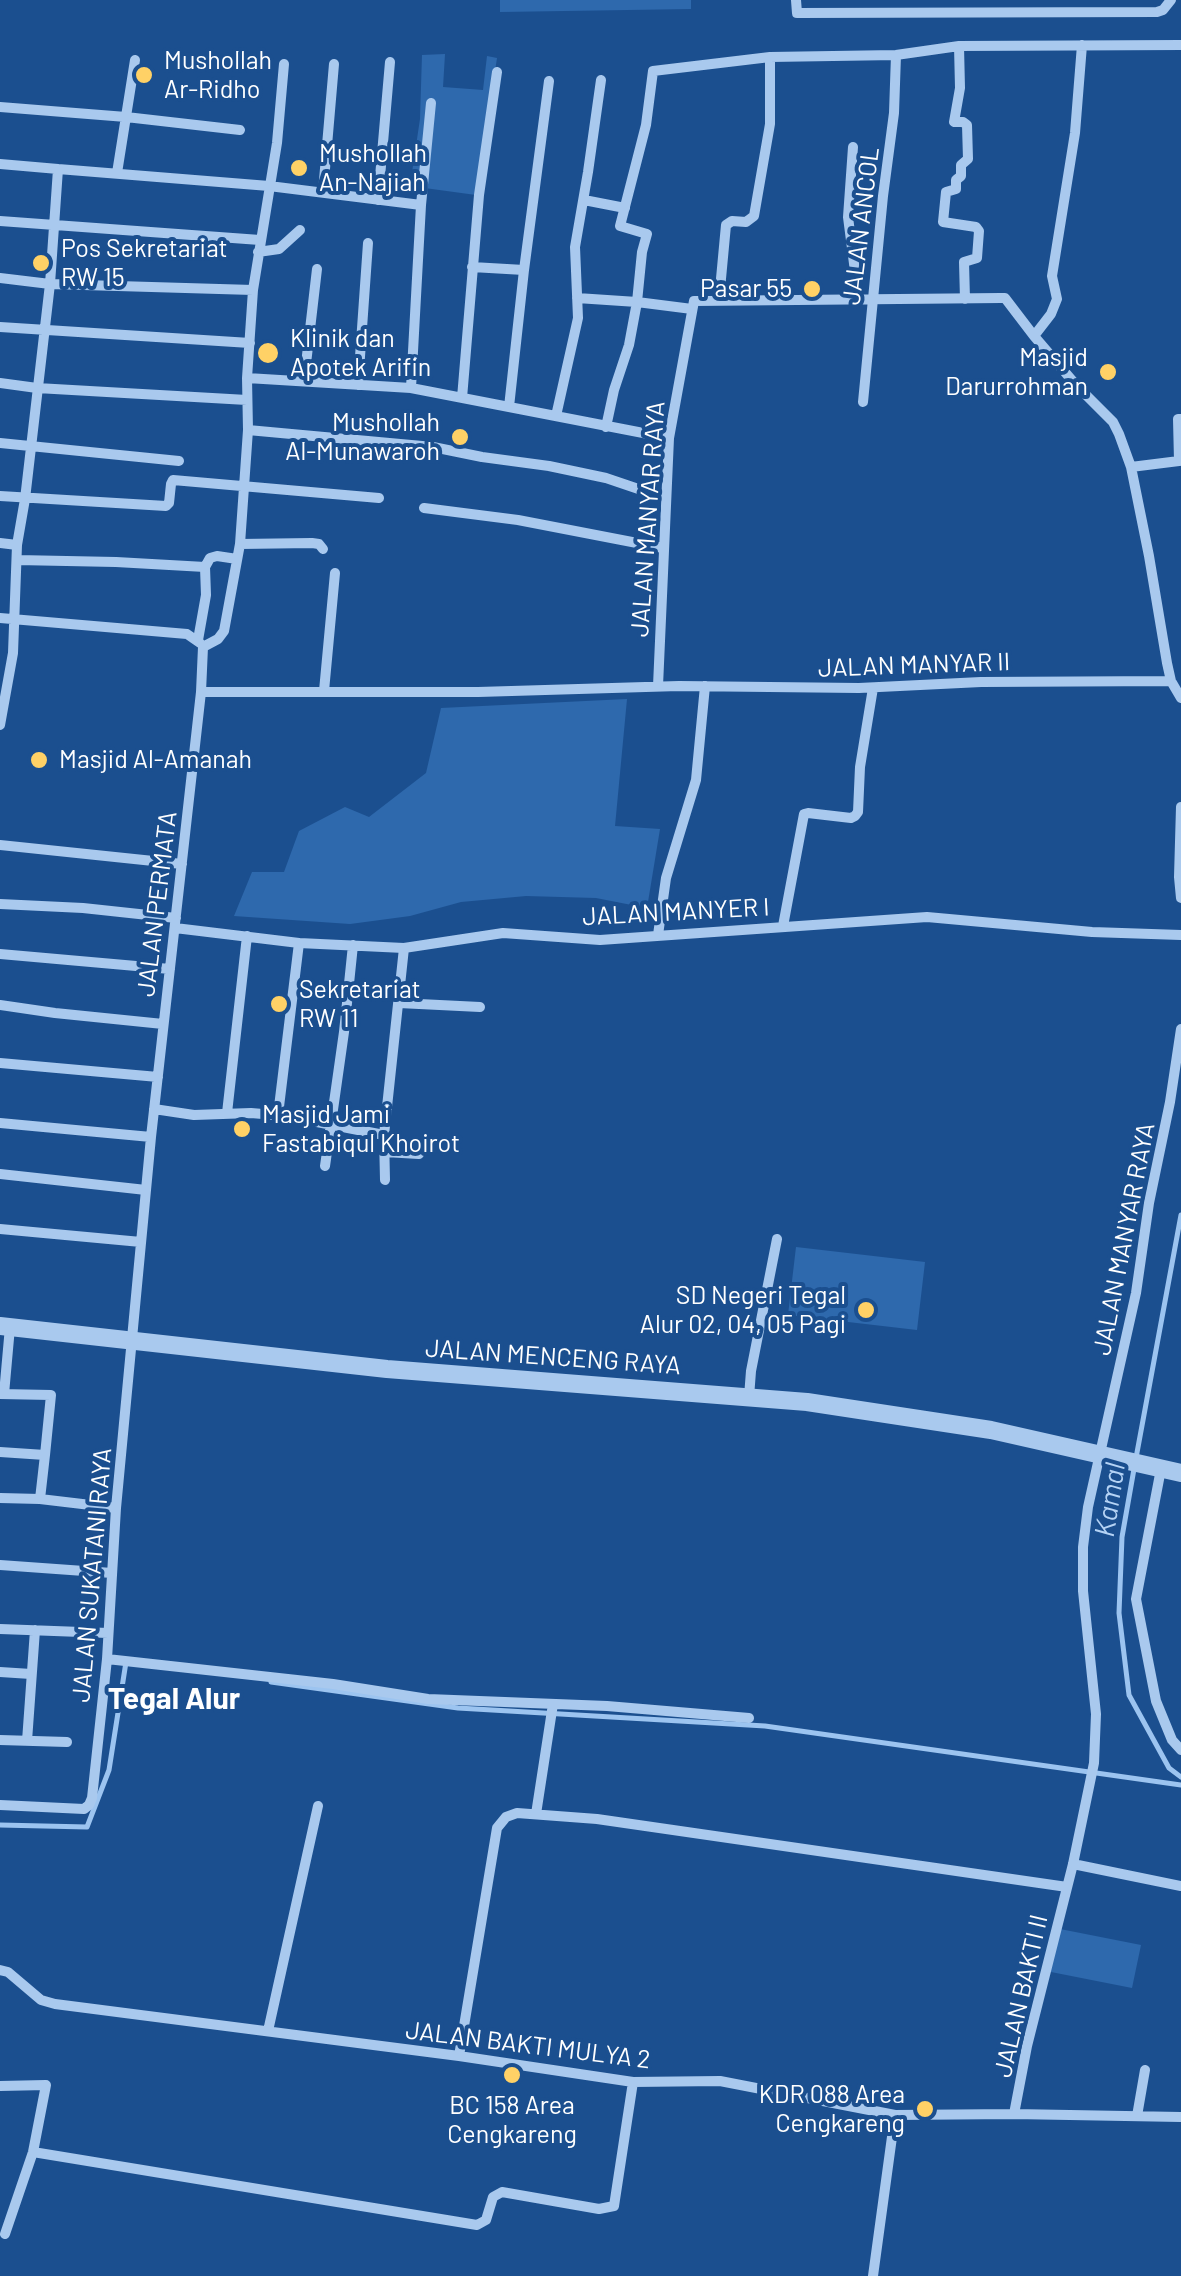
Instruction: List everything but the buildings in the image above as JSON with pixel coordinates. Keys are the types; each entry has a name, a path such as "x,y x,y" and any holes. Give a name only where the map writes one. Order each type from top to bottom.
{"street":[{"path":"796,6 1157,12 1164,10 1171,0"},
{"path":"1034,336 1051,314 1056,299 1052,276 1075,133 1082,44"},
{"path":"606,427 629,345 647,234 620,226 646,125 653,71 770,57 896,54 960,46 1181,45"},
{"path":"960,46 960,88 954,122 966,124 968,159 961,166 956,190 946,192 944,222 976,227 979,231 978,257 964,262 966,299"},
{"name":"JALAN ANCOL","path":"863,402 894,113 896,54"},
{"path":"719,300 726,225 732,221 746,222 754,216 770,124 770,57"},
{"path":"117,173 134,60"},
{"path":"378,200 390,62"},
{"path":"0,618 188,634 200,643 218,639 224,631 240,544 253,290 277,143 284,64"},
{"path":"323,192 334,64"},
{"path":"462,398 484,154 497,72"},
{"path":"556,416 578,318 575,247 601,80"},
{"path":"509,407 549,81"},
{"path":"411,388 432,104"},
{"path":"0,108 240,130"},
{"path":"853,147 848,217 855,301"},
{"path":"0,164 269,186 422,206"},
{"path":"0,725 16,619 17,545 50,284 58,169"},
{"path":"584,200 625,208"},
{"path":"0,220 279,249 300,230"},
{"path":"358,386 368,243"},
{"path":"472,268 524,270"},
{"path":"304,381 317,270"},
{"path":"0,278 50,284 253,290"},
{"path":"578,298 692,309 696,300 1006,298 1034,336 1113,422 1131,467 1171,681 1181,698"},
{"name":"JALAN MANYAR RAYA","path":"658,686 669,438 692,309"},
{"path":"0,326 250,342"},
{"path":"247,378 411,388 669,438"},
{"path":"0,383 247,400"},
{"path":"1131,467 1179,461 1181,418"},
{"path":"248,430 434,447 606,478 665,498"},
{"path":"0,443 179,462"},
{"path":"0,496 166,506 173,480 378,498"},
{"path":"424,508 518,520 663,548"},
{"path":"0,543 17,545"},
{"path":"240,544 312,543 322,548"},
{"path":"17,560 205,567 210,558 217,556 237,558"},
{"name":"JALAN PERMATA","path":"133,1342 151,1137 201,692 205,567"},
{"path":"324,691 335,572"},
{"name":"JALAN MANYAR II","path":"658,686 873,688 981,682 1171,681"},
{"path":"201,692 478,692 658,686"},
{"path":"658,935 666,878 696,780 705,686"},
{"path":"783,926 801,818 808,813 851,818 858,812 860,766 873,688"},
{"path":"1181,807 1181,898"},
{"path":"0,846 182,864"},
{"name":"JALAN MANYER I","path":"0,904 83,908 298,942 404,948 504,933 600,940 928,917 1092,932 1181,935"},
{"path":"227,1114 247,936"},
{"path":"278,1115 298,942"},
{"path":"325,1166 353,945"},
{"path":"385,1180 384,1135 404,948"},
{"path":"0,954 170,968"},
{"path":"398,1002 480,1006"},
{"path":"0,1004 164,1024"},
{"name":"JALAN MANYAR RAYA","path":"1094,1763 1096,1714 1083,1591 1083,1546 1088,1506 1136,1293 1181,1029"},
{"path":"0,1063 158,1076"},
{"path":"154,1109 194,1115 278,1115 384,1135"},
{"path":"0,1123 151,1137"},
{"path":"384,1152 420,1154"},
{"path":"0,1174 146,1190"},
{"path":"0,1229 141,1242"},
{"path":"749,1397 777,1239"},
{"path":"5,1327 2,1394 51,1396 40,1499"},
{"name":"JALAN MENCENG RAYA","path":"5,1327 387,1369 806,1402 991,1430 1181,1473"},
{"name":"JALAN SUKATANI RAYA","path":"0,1805 84,1809 92,1798 133,1342"},
{"path":"0,1452 46,1455"},
{"path":"1156,1468 1136,1599 1156,1701 1172,1740 1181,1750"},
{"path":"0,1498 116,1508"},
{"path":"0,1564 112,1573"},
{"path":"0,1629 108,1634"},
{"path":"27,1741 35,1630"},
{"path":"107,1659 333,1684 428,1700 552,1710 606,1706 750,1718"},
{"path":"0,1672 31,1674"},
{"path":"536,1814 552,1710"},
{"path":"0,1740 67,1742"},
{"name":"JALAN BAKTI II","path":"1014,2114 1094,1763"},
{"path":"268,2032 318,1806"},
{"path":"459,2056 497,1828 511,1814 597,1820 1067,1887"},
{"path":"1073,1864 1181,1886"},
{"name":"JALAN BAKTI MULYA 2","path":"0,1970 8,1972 41,2000 55,2004 632,2082 720,2082 895,2115 1181,2117"},
{"path":"1137,2116 1145,2070"},
{"path":"33,2152 477,2225 486,2220 493,2197 502,2192 599,2209 614,2206 632,2082"},
{"path":"0,2086 46,2084 33,2152 5,2234"},
{"path":"873,2276 895,2115"}],"shaded area":[{"path":"500,0 691,0 691,9 500,12"},
{"path":"445,54 443,87 483,90 487,56 497,58 476,195 410,186 420,119 422,55"},
{"path":"627,699 615,826 660,829 647,908 596,898 526,896 461,902 410,916 350,924 234,916 252,872 284,872 299,831 345,807 369,817 426,773 441,708"},
{"path":"796,1247 925,1262 917,1330 788,1315"},
{"path":"1055,1928 1141,1945 1132,1988 1046,1971"}],"waterway":[{"name":"Kamal","path":"1136,1458 1181,1215"},
{"name":"Kamal","path":"1134,1469 1122,1537 1119,1613 1129,1695 1169,1768 1181,1777"},
{"path":"0,1825 87,1827 109,1770 126,1662"},
{"path":"271,1682 458,1708 765,1726 1181,1785"}],"place":[{"name":"Mushollah Ar-Ridho","path":"144,75"},
{"name":"Mushollah An-Najiah","path":"299,168"},
{"name":"Pos Sekretariat RW 15","path":"41,263"},
{"name":"Pasar 55","path":"812,289"},
{"name":"Klinik dan Apotek Arifin","path":"268,353"},
{"name":"Masjid Darurrohman","path":"1108,372"},
{"name":"Mushollah Al-Munawaroh","path":"460,437"},
{"name":"Masjid Al-Amanah","path":"39,760"},
{"name":"Sekretariat RW 11","path":"279,1004"},
{"name":"Masjid Jami Fastabiqul Khoirot","path":"242,1129"},
{"name":"SD Negeri Tegal Alur 02, 04, 05 Pagi","path":"866,1310"},
{"name":"BC 158 Area Cengkareng","path":"512,2075"},
{"name":"KDR 088 Area Cengkareng","path":"925,2109"}],"district":[{"name":"Tegal Alur","path":"174,1699"}]}
